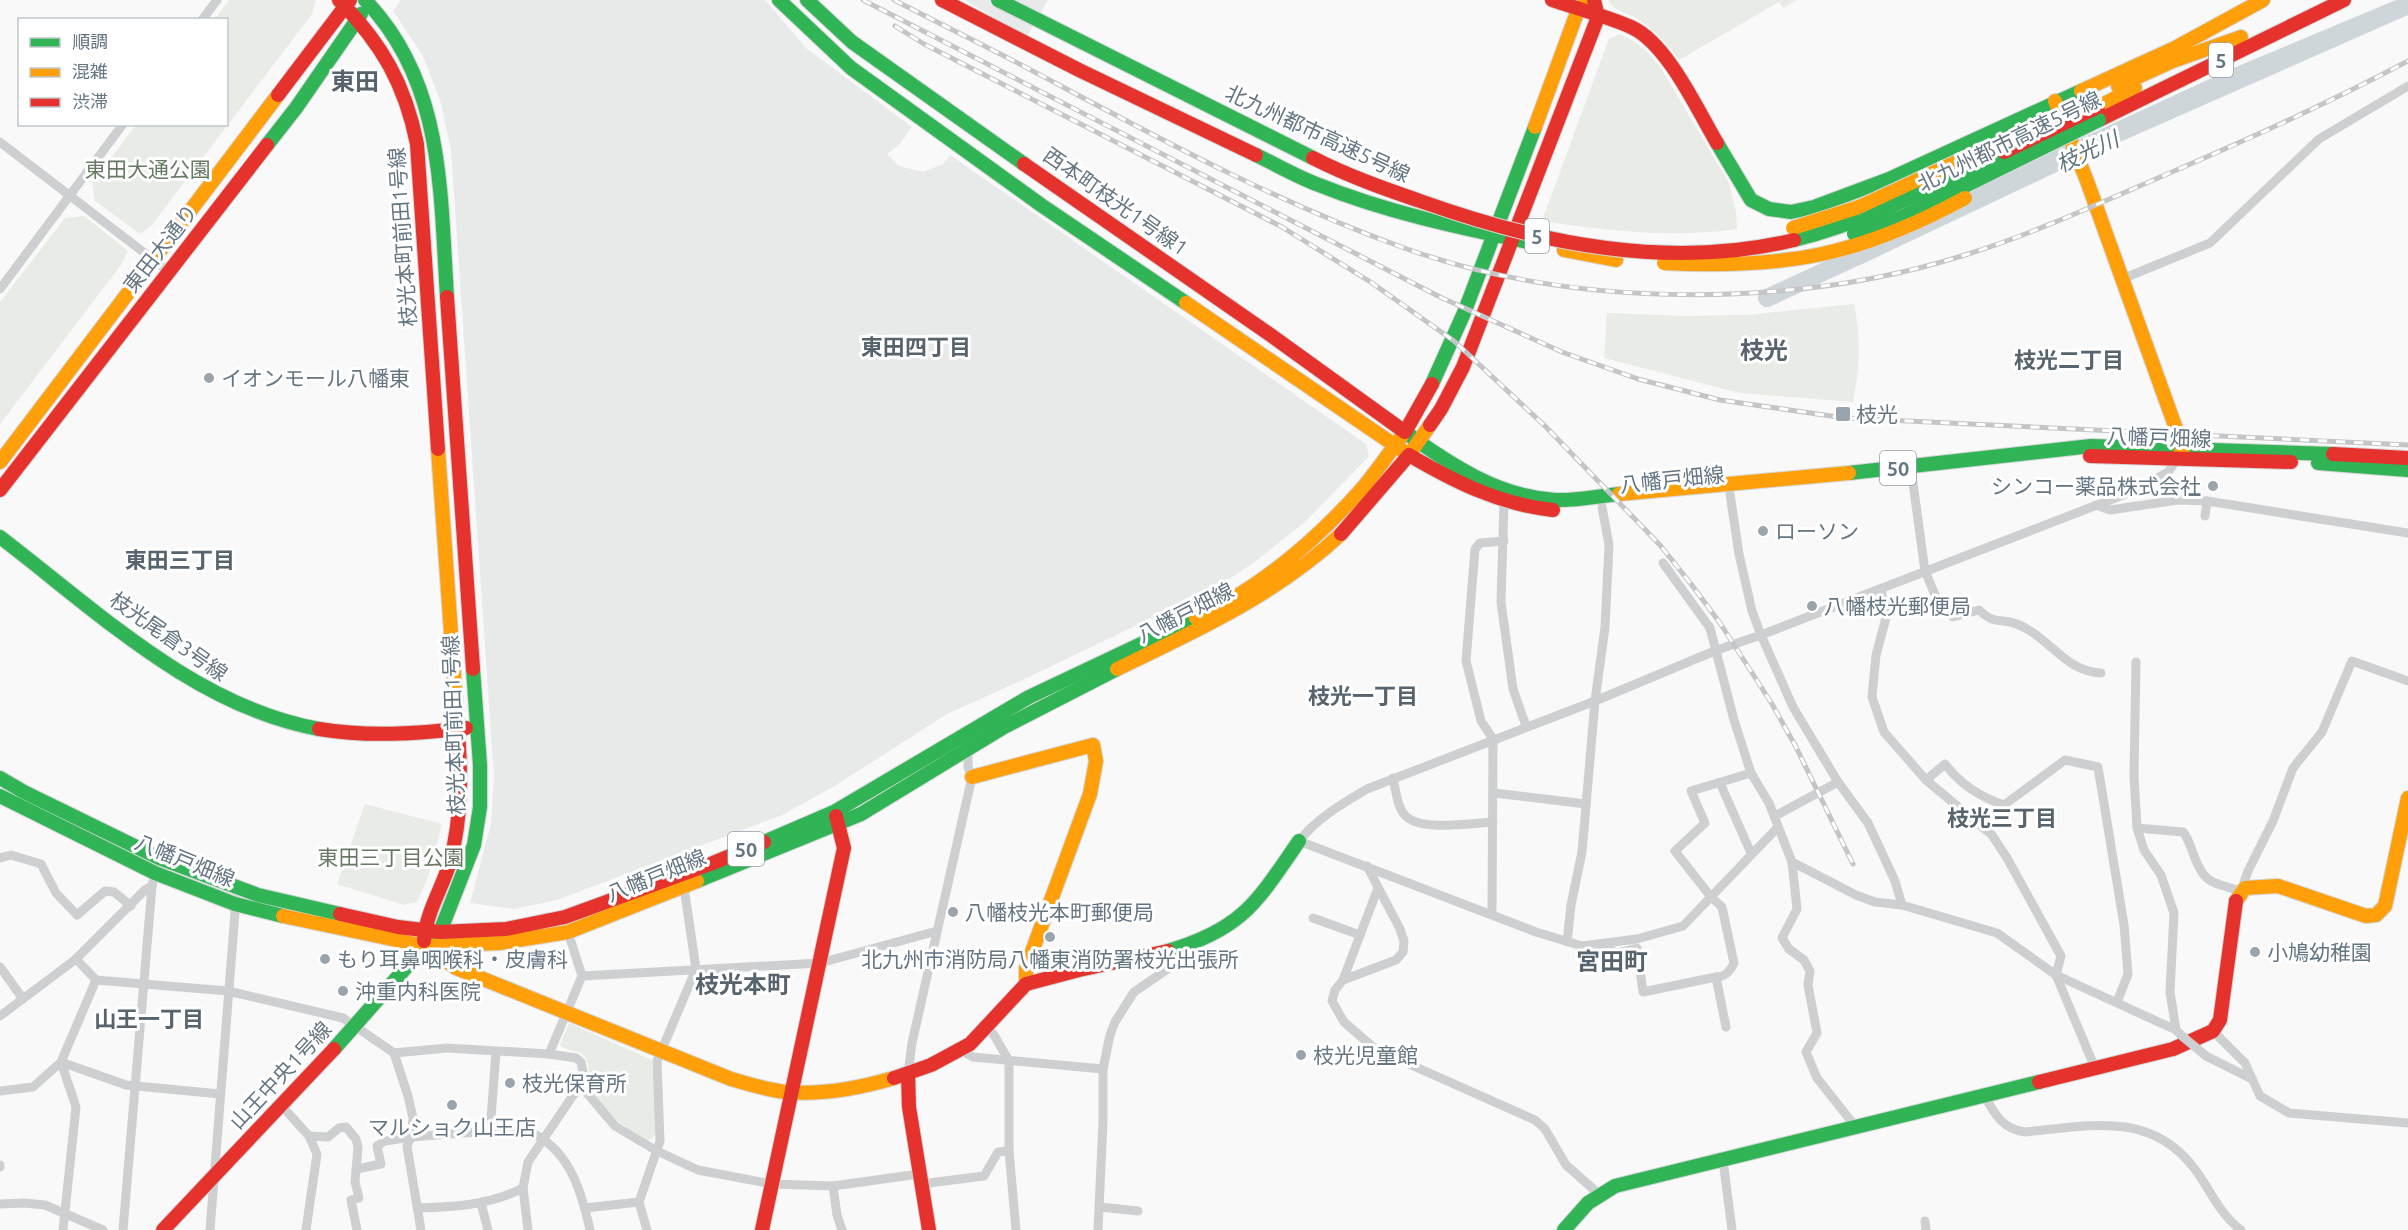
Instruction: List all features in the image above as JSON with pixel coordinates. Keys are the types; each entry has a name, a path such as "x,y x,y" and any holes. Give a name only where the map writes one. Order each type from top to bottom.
{"main road":[{"path":"779,0 851,68 1041,205 1409,455 1441,409 1463,367 1599,17 1594,0"},
{"name":"西本町枝光1号線1","path":"807,0 852,42 1405,432"},
{"path":"942,0 1101,81 1318,179 1414,202 1497,229 1616,260 1725,267 1756,266 1837,253 1888,236 1942,211 2083,128"},
{"path":"964,0 1318,179"},
{"name":"北九州都市高速5号線","path":"998,0 1334,169 1388,191 1472,219 1549,239 1625,250 1715,254 1779,250 1846,236 1904,216 2083,128 2097,108"},
{"path":"1552,0 1583,5 1599,17 1632,27 1647,37 1665,55 1751,200 1769,209 1791,212 1814,207 1889,179 2177,47 2263,0"},
{"path":"1516,233 1619,243 1733,238 1813,223 2097,108 2173,61 2241,37 2318,0"},
{"name":"北九州都市高速5号線","path":"1674,253 1729,250 1786,243 1854,223 2097,108 2344,0"},
{"name":"東田大通り","path":"0,490 296,108 368,1"},
{"name":"枝光本町前田1号線","path":"368,1 398,42 409,63 432,126 438,160 480,765 480,807 477,831 468,866 440,932 425,946"},
{"name":"東田大通り","path":"0,462 345,2"},
{"name":"枝光本町前田1号線","path":"345,2 383,50 393,68 412,115 417,144 461,768 456,837 440,892 424,930 425,946"},
{"name":"八幡戸畑線","path":"0,796 154,879 236,904 339,929 425,946 500,942 568,932 684,887 836,818 1029,697 1195,620 1257,584 1291,558 1345,507 1405,432 1448,353 1583,5"},
{"path":"2055,101 2122,279 2180,453"},
{"name":"八幡戸畑線","path":"1405,432 1449,462 1505,490 1541,499 1567,500 1910,467 2091,446 2408,470"},
{"name":"八幡戸畑線","path":"0,778 159,858 240,889 398,927 440,932 506,929 565,917 836,818 861,814 968,748 1055,699 1212,624 1256,598 1316,556 1333,541 1368,505 1409,455 1469,489 1504,502 1553,510 1912,476 2091,456 2180,453 2408,458"},
{"name":"枝光尾倉3号線","path":"0,537 147,651 194,684 258,713 318,730 382,734 477,726"},
{"path":"972,777 1093,745 1096,761 1090,794 1026,968 1026,984"},
{"path":"1564,1230 1588,1203 1615,1186 2172,1049 2213,1031 2220,1020 2235,903 2243,890 2278,886 2366,916 2376,915 2385,906 2407,815 2408,798"},
{"path":"762,1230 844,848 836,818"},
{"path":"425,946 456,968 661,1052 732,1078 757,1086 792,1092 830,1090 908,1074 961,1050 987,1028 1015,992 1026,984 1186,946 1213,936 1239,920 1299,841"},
{"name":"山王中央1号線","path":"163,1230 355,1027 425,946"},
{"path":"908,1074 909,1107 929,1230"}],"street":[{"path":"204,18 217,0"},
{"path":"2122,279 2210,243 2319,139 2408,86"},
{"path":"915,114 927,96"},
{"path":"0,289 122,126"},
{"path":"0,142 168,271"},
{"path":"1779,827 1751,853 1683,926 1637,939 1582,946 1536,933 1299,841 1309,828 1337,807 1367,789 1594,701 1717,650 2141,488 2169,471 2180,453"},
{"path":"1912,476 1925,571 1938,602 1953,617 1979,610 1989,620 2016,624 2044,640 2067,661 2085,672 2101,673"},
{"path":"1730,494 1739,554 1752,611 1761,635 1793,707 1838,782 1868,823 1895,881 1902,905"},
{"path":"2096,505 2110,510 2178,500 2207,501 2408,532"},
{"path":"2205,516 2207,501"},
{"path":"1504,502 1501,602 1513,689 1526,726"},
{"path":"1568,942 1571,905 1582,852 1594,701 1605,627 1609,545 1602,507"},
{"path":"1492,914 1494,793 1492,739 1481,721 1467,661 1475,549 1480,543 1504,541"},
{"path":"1663,563 1710,628 1734,720 1751,773 1775,816 1792,862 1797,909 1782,938 1789,949 1804,960 1810,971 1808,985 1817,1033 1806,1052 1817,1078 1855,1126"},
{"path":"1881,589 1886,618 1876,655 1872,698 1884,732 1926,780 1992,835 2007,858 2061,956 2056,975 2095,1068"},
{"path":"2137,828 2182,832 2187,837 2199,872 2208,880 2243,890 2248,871 2273,821 2294,768 2322,732 2352,661 2408,681"},
{"path":"2136,662 2133,777 2137,828 2144,850 2161,875 2174,913 2170,992 2179,1033"},
{"path":"908,1074 912,1043 972,777 968,766 968,748"},
{"path":"1926,780 1945,764 1957,780 1988,800 2004,805 2065,760 2098,767 2124,925 2128,974 2117,1002"},
{"path":"1597,945 1617,953 1637,948 1643,992 1722,977 1730,971 1734,963 1722,907 1711,897 1675,851 1705,823 1691,791 1751,773"},
{"path":"1393,778 1400,806 1408,818 1427,825 1493,822"},
{"path":"1775,816 1838,782"},
{"path":"1720,783 1751,853"},
{"path":"1494,793 1586,804"},
{"path":"0,858 11,855 41,864 56,892 77,915 105,891 114,892 131,906"},
{"path":"123,1230 154,879 159,858"},
{"path":"1792,862 1856,895 1875,902 1902,905 1997,933 2056,975 2179,1033 2206,1056 2252,1079"},
{"path":"1343,980 1396,960 1403,952 1404,941 1400,929 1367,866"},
{"path":"0,1017 76,959 131,906 154,879"},
{"path":"647,1230 639,1202 660,1141 657,1061 696,969 684,887"},
{"path":"1378,888 1343,980 1335,990 1332,1001 1344,1022 1373,1047 1535,1120 1545,1129 1566,1165 1599,1194"},
{"path":"210,1230 228,991 236,904 240,889"},
{"path":"1313,918 1360,935"},
{"path":"582,976 819,963 937,931"},
{"path":"549,1054 582,976 568,932"},
{"path":"1098,1230 1103,1069 1115,1022 1134,992 1178,962 1186,946"},
{"path":"76,959 96,980 228,991 343,1018 394,1053 447,1048 549,1054 576,1058 581,1062 587,1093 615,1126 657,1151 698,1170 772,1184 833,1185 984,1176 998,1152 1009,1151"},
{"path":"0,967 23,999"},
{"path":"1716,977 1726,1027"},
{"path":"0,1091 33,1087 62,1062 96,980"},
{"path":"987,1028 994,1035 1009,1060 1009,1151 1016,1230"},
{"path":"2213,1031 2245,1062 2260,1096 2289,1113 2408,1123"},
{"path":"961,1050 973,1057 1103,1069"},
{"path":"490,1131 496,1052"},
{"path":"394,1053 413,1118 411,1137 407,1146 421,1230"},
{"path":"62,1062 126,1085 220,1094"},
{"path":"62,1062 76,1107 63,1230"},
{"path":"528,1230 523,1188 528,1162 576,1092 584,1085"},
{"path":"1984,1095 2004,1125 2013,1130 2025,1132 2120,1125 2155,1136 2176,1150 2193,1167 2224,1214 2241,1230"},
{"path":"280,1104 309,1136 317,1154 306,1230"},
{"path":"309,1136 328,1137 339,1128 346,1127 356,1139 355,1182 359,1198 351,1200 357,1230"},
{"path":"357,1169 381,1164 377,1146 385,1141 490,1131 536,1135 543,1139 568,1166 579,1187 590,1230"},
{"path":"1723,1160 1732,1230"},
{"path":"833,1185 837,1215 842,1230"},
{"path":"417,1209 481,1203 505,1198 523,1188"},
{"path":"585,1208 639,1202"},
{"path":"481,1203 488,1230"},
{"path":"0,1204 45,1205 103,1230"},
{"path":"1100,1207 1138,1211"}],"shaded area":[{"path":"401,0 765,0 806,48 912,127 899,145 887,154 899,166 923,172 943,164 950,155 1366,444 1369,456 1305,522 1256,561 1222,584 947,714 833,787 782,815 557,900 514,909 470,903 491,824 494,777 451,150 441,103 423,56 393,11"},
{"path":"965,0 1048,0 1027,37"}],"green space":[{"name":"東田大通公園","path":"229,0 316,0 312,14 228,125 228,18 216,18"},
{"path":"1608,0 1797,0 1783,8 1779,2 1679,60 1666,43 1650,29 1639,20 1618,10"},
{"path":"1620,34 1644,49 1662,70 1729,183 1736,212 1737,229 1663,233 1591,228 1542,221 1609,39"},
{"name":"東田大通公園","path":"135,126 227,126 151,226 140,234 95,201 92,183"},
{"name":"東田大通公園","path":"84,216 128,251 121,265 0,424 0,302 65,218"},
{"path":"1854,304 1859,353 1853,402 1740,393 1604,358 1607,313 1684,316 1747,315"},
{"name":"東田三丁目公園","path":"365,804 442,824 428,877 417,902 404,905 337,884"},
{"path":"569,1023 652,1060 656,1133 652,1139 648,1140 624,1125 608,1113 595,1098 590,1086 585,1057 583,1054 560,1045"}],"water":[{"path":"2396,0 2408,0 2408,15 2129,138 1860,265 1853,249 2056,150 2231,69"}],"waterway":[{"name":"枝光川","path":"1767,298 1877,247"}],"railway":[{"path":"863,0 1440,297 1562,352 1638,379 1720,400 1845,418 2408,445"},
{"path":"894,0 1231,174 1318,214 1407,249 1473,269 1542,283 1614,291 1687,295 1760,292 1832,285 1901,272 1968,254 2067,217 2226,148 2408,61"},
{"path":"895,26 924,44 1282,227 1372,283 1454,341 1545,426 1660,545 1691,584 1720,623 1772,704 1796,747 1853,864"}],"traffic: fast":[{"path":"365,0 391,32 410,66 424,102 439,178 447,297"},
{"path":"779,0 851,68 1041,205 1186,303"},
{"path":"807,0 852,42 1024,164"},
{"path":"998,0 1313,158"},
{"path":"267,145 296,108 361,14"},
{"path":"1717,143 1751,200 1769,209 1791,212 1814,207 1889,179 2081,91"},
{"path":"1854,234 1904,216 2099,120"},
{"path":"1432,384 1464,313 1535,127"},
{"path":"1794,240 1875,213 2004,152"},
{"path":"1256,155 1295,175 1344,195 1396,211 1528,242"},
{"path":"1402,436 1405,432 1457,467 1514,493 1555,500 1619,494"},
{"path":"1849,473 2091,446 2333,454"},
{"path":"2318,463 2408,470"},
{"path":"0,537 111,624 190,678 231,700 274,717 319,729"},
{"path":"764,842 834,812 1029,697 1196,618"},
{"path":"334,1049 440,932 474,845 480,807 480,765 473,669"},
{"path":"697,881 861,814 1004,727 1117,669"},
{"path":"0,778 159,858 258,895 340,914"},
{"path":"0,796 155,873 235,904 283,916"},
{"path":"1168,951 1214,933 1246,911 1259,897 1299,841"},
{"path":"1564,1230 1588,1203 1615,1186 2039,1082"}],"traffic: slow":[{"path":"1535,127 1578,10 1589,0"},
{"path":"2081,91 2177,47 2263,0"},
{"path":"2118,86 2173,61 2241,37"},
{"path":"2098,107 2135,88"},
{"path":"0,462 278,95"},
{"path":"2055,101 2087,181 2183,448 2179,456"},
{"path":"1793,228 1859,207 1967,157"},
{"path":"1664,263 1747,264 1820,255 1855,246 1890,233 1965,198"},
{"path":"1564,250 1616,260"},
{"path":"1186,303 1409,455 1430,425"},
{"path":"1196,618 1242,593 1305,546 1360,491 1402,436"},
{"path":"438,449 457,718"},
{"path":"1619,494 1849,473"},
{"path":"1117,669 1235,610 1290,575 1341,534"},
{"path":"972,777 1093,745 1096,761 1090,794 1026,968 1026,984"},
{"path":"2236,901 2245,888 2278,886 2366,916 2376,915 2385,906 2408,798"},
{"path":"283,916 425,946 500,943 568,932 697,881"},
{"path":"425,946 456,968 751,1085 786,1092 827,1092 894,1078"}],"traffic: jam":[{"path":"339,0 368,33 390,66 406,102 417,144 438,449"},
{"path":"278,95 350,0"},
{"path":"942,0 1079,70 1256,155"},
{"path":"1552,0 1621,23 1644,35 1657,47 1680,78 1717,143"},
{"path":"1430,425 1463,367 1598,17 1594,0"},
{"path":"2099,120 2344,0"},
{"path":"2004,152 2098,107"},
{"path":"0,490 267,145"},
{"path":"1313,158 1381,187 1468,217 1513,230 1606,248 1700,253 1747,249 1794,240"},
{"path":"1024,164 1272,336 1405,432 1432,384"},
{"path":"447,297 473,669"},
{"path":"2333,454 2408,458"},
{"path":"1341,534 1409,455 1443,474 1496,497 1514,503 1553,510"},
{"path":"2090,456 2291,462"},
{"path":"424,941 431,910 450,862 457,826 460,772 457,718"},
{"path":"319,729 392,734 466,728"},
{"path":"762,1230 844,848 836,816"},
{"path":"340,914 398,927 440,932 506,929 565,917 764,842"},
{"path":"2039,1082 2173,1049 2213,1031 2220,1020 2236,901"},
{"path":"894,1078 931,1065 970,1044 1026,984 1168,951"},
{"path":"163,1230 334,1049"},
{"path":"908,1074 909,1107 929,1230"}],"place":[{"name":"イオンモール八幡東","path":"209,378"},
{"name":"枝光","path":"1843,414"},
{"name":"シンコー薬品株式会社","path":"2213,486"},
{"name":"ローソン","path":"1763,531"},
{"name":"八幡枝光郵便局","path":"1812,606"},
{"name":"八幡枝光本町郵便局","path":"953,912"},
{"name":"北九州市消防局八幡東消防署枝光出張所","path":"1050,937"},
{"name":"小鳩幼稚園","path":"2255,952"},
{"name":"もり耳鼻咽喉科・皮膚科","path":"325,959"},
{"name":"沖重内科医院","path":"343,991"},
{"name":"枝光児童館","path":"1301,1055"},
{"name":"枝光保育所","path":"510,1083"},
{"name":"マルショク山王店","path":"452,1105"}],"district":[{"name":"東田","path":"355,81"},
{"name":"東田四丁目","path":"916,346"},
{"name":"枝光","path":"1764,350"},
{"name":"枝光二丁目","path":"2069,359"},
{"name":"東田三丁目","path":"180,559"},
{"name":"枝光一丁目","path":"1363,695"},
{"name":"枝光三丁目","path":"2002,817"},
{"name":"宮田町","path":"1612,961"},
{"name":"枝光本町","path":"743,984"},
{"name":"山王一丁目","path":"149,1018"}]}
